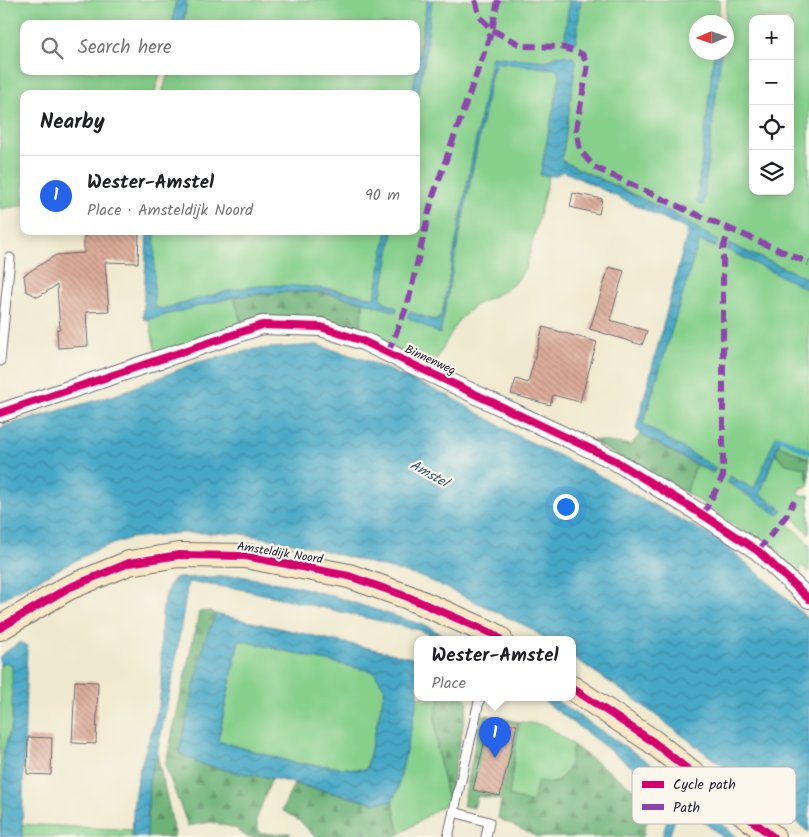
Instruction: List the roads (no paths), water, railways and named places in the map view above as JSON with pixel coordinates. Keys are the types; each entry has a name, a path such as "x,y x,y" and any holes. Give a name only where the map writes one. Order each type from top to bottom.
{"street":[{"name":"Binnenweg","path":"0,413 262,325 321,327 364,341 612,459 758,551 809,599"},
{"name":"Amsteldijk Noord","path":"0,628 68,588 128,563 179,555 245,556 349,576 408,597 491,636"},
{"path":"576,691 652,741 683,767"}],"lane":[{"path":"0,361 10,258"},
{"path":"448,837 479,701"},
{"path":"454,812 489,822 486,837"}],"water":[{"path":"176,0 187,0 184,20 173,20"},
{"path":"427,0 432,0 419,90 413,90 415,75 420,75 420,47"},
{"path":"569,0 581,0 576,43 568,42 565,35"},
{"path":"557,55 573,57 576,61 562,161 672,213 718,241 715,247 699,241 643,424 716,468 713,473 640,434 636,429 688,230 563,171 555,176 540,175 560,76 556,69 496,62 491,77 440,334 407,317 409,312 437,321 442,314 492,56 547,61"},
{"path":"713,60 720,60 703,205 697,202"},
{"path":"147,235 155,235 154,306 161,309 222,292 274,285 303,286 375,298 386,235 392,235 381,296 383,301 397,308 396,312 364,302 320,292 280,292 234,297 147,320 143,319"},
{"path":"729,244 809,279 809,290 728,250"},
{"name":"Amstel","path":"317,345 363,359 449,396 516,435 593,472 717,539 769,582 809,620 809,832 796,822 796,767 724,767 637,701 576,659 576,636 542,636 528,627 425,578 303,545 236,533 179,533 131,538 98,549 0,601 0,428 115,395 198,362 255,349"},
{"path":"776,436 781,437 760,494 783,510 778,515 727,482 729,476 754,489"},
{"path":"240,576 296,586 429,627 445,636 432,636 419,630 240,589 188,582 174,671 157,754 149,779 147,837 132,837 136,783 160,698 161,630 164,601 168,588 174,578"},
{"path":"216,614 414,658 414,701 417,701 397,792 392,801 374,803 272,778 229,771 197,763 179,753 205,640","holes":["239,640 374,672 385,689 366,770 295,763 218,741"]},
{"path":"20,642 27,646 22,837 0,837 3,807 3,753 12,724 12,665 5,662 0,666 0,656"},
{"path":"544,701 557,701 656,767 632,767"},
{"path":"666,824 673,824 669,837 662,837"},
{"path":"706,824 722,824 737,837 723,837"}],"waterway":[{"path":"777,439 783,439 809,452"}],"place":[{"name":"Wester-Amstel","path":"495,758"}]}
